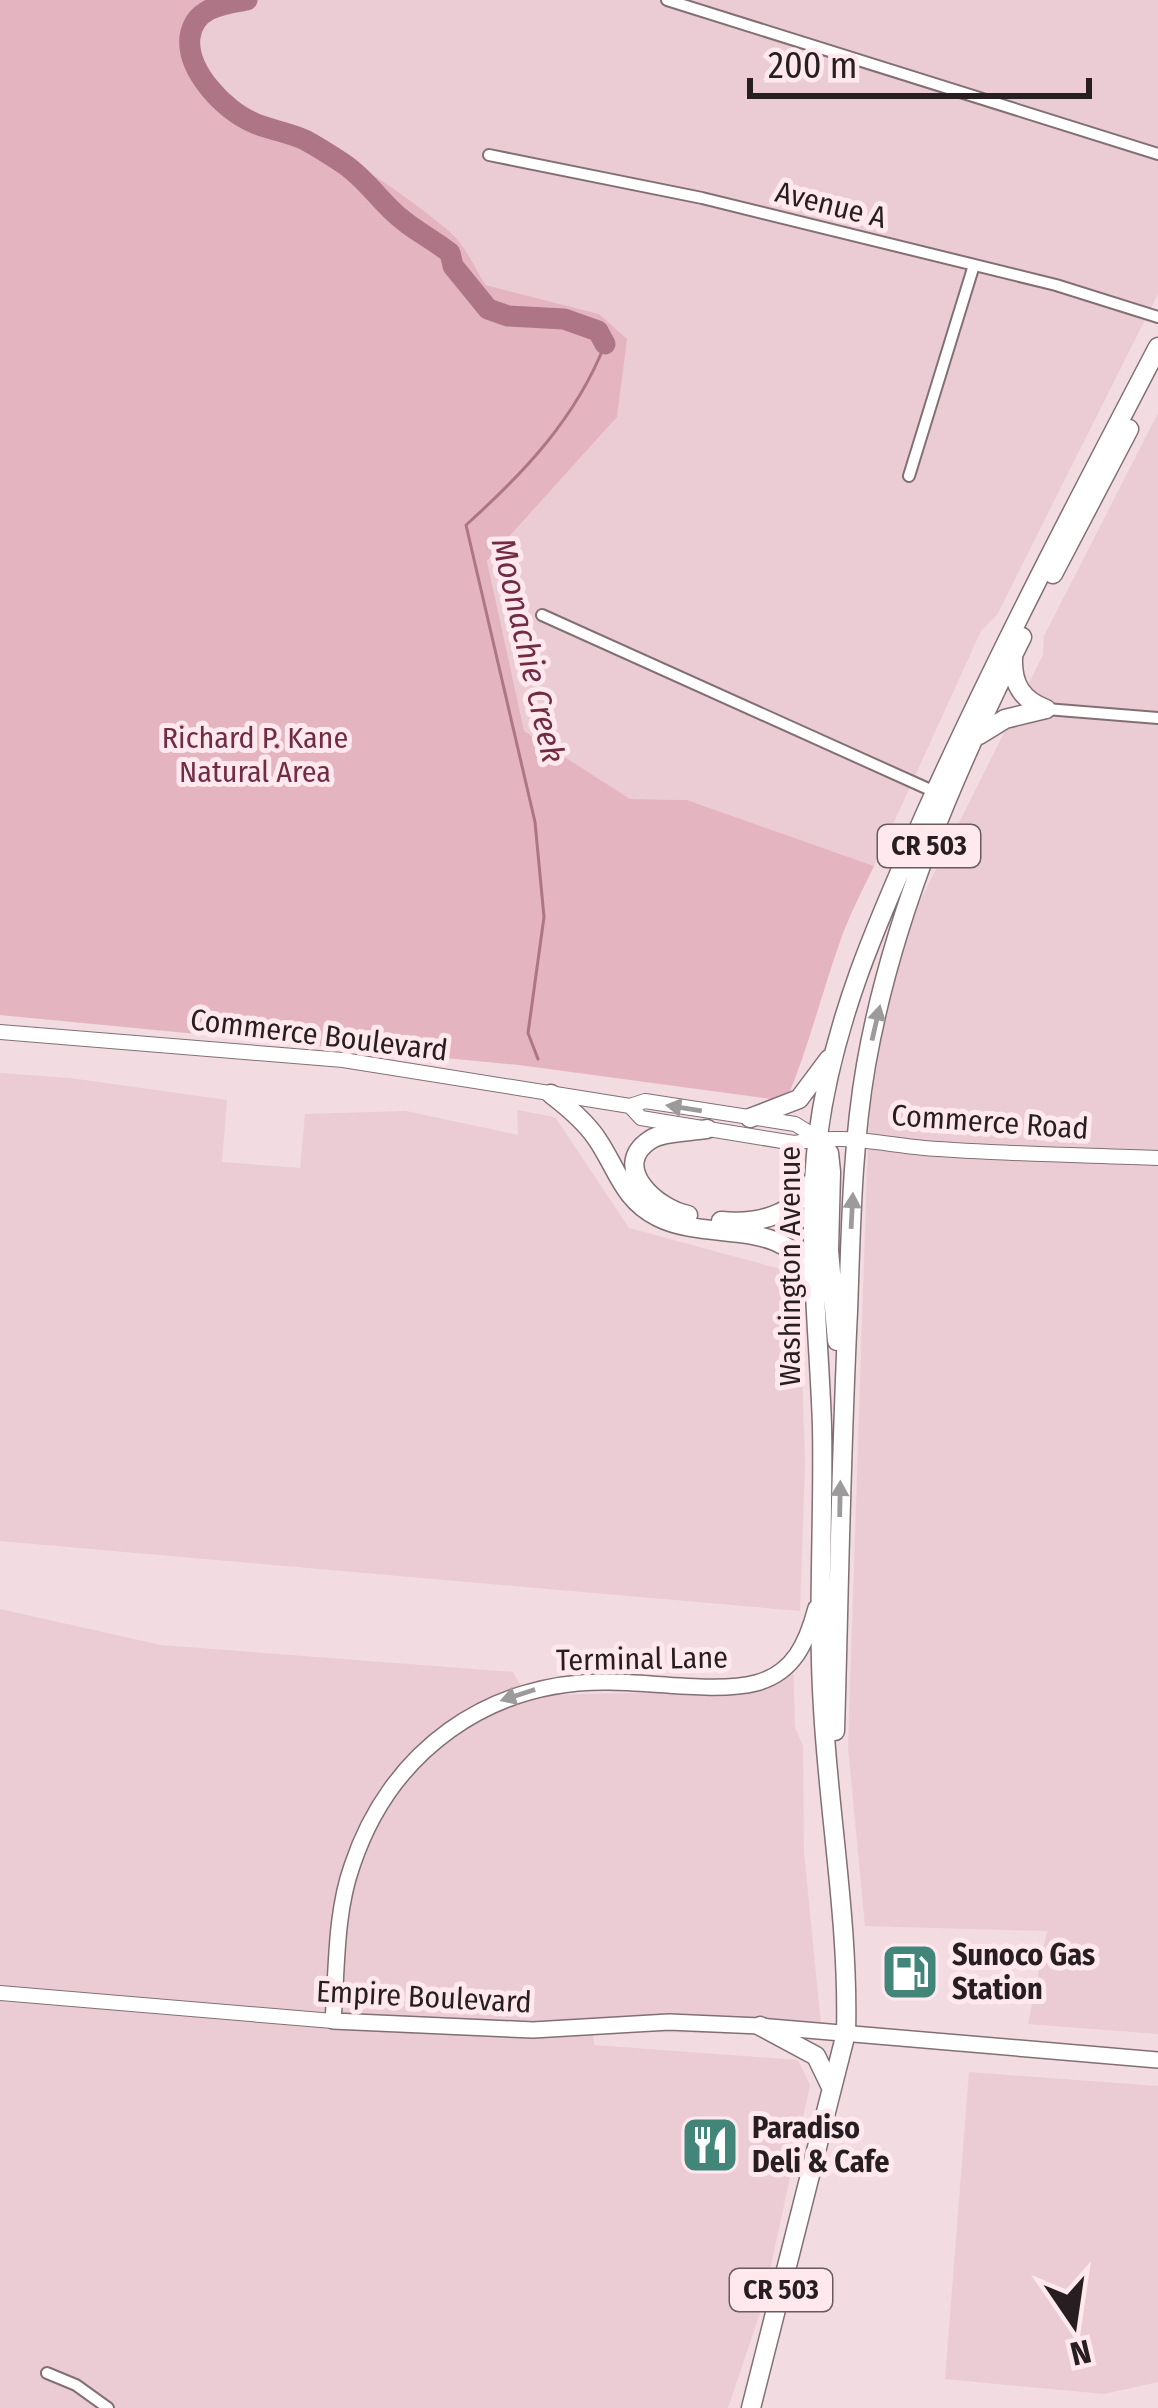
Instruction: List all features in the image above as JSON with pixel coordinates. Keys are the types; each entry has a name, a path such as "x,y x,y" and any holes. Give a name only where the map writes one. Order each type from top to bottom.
{"main road":[{"name":"Washington Avenue","path":"846,2033 848,1982 822,1704 822,1427 816,1288 818,1138 832,1055 878,920 935,792 1044,566 1158,347"},
{"name":"Washington Avenue","path":"832,1826 855,1138 867,1060 904,917 930,843 1013,655 1158,374"},
{"path":"1013,655 1017,688 1046,709"},
{"path":"975,740 989,726 1046,709"},
{"path":"750,1118 799,1100 832,1055"},
{"path":"551,1094 586,1124 625,1191 650,1213 680,1226 786,1243 803,1259 816,1288"},
{"path":"707,1129 652,1137 640,1150 637,1180 650,1198 677,1214 758,1221 785,1211 807,1193 816,1175"},
{"path":"818,1138 830,1153 829,1256 844,1393"},
{"name":"Terminal Lane","path":"333,2021 342,1910 352,1865 379,1805 429,1744 489,1705 554,1685 741,1685 769,1678 802,1650 822,1582"},
{"name":"Empire Boulevard","path":"333,2021 533,2030 669,2022 760,2026 1158,2060"},
{"path":"760,2026 816,2056 832,2092"},
{"name":"CR 503","path":"751,2408 846,2033"}],"street":[{"path":"667,0 1158,154"},
{"name":"Avenue A","path":"489,155 702,198 974,265 1158,317"},
{"path":"909,476 974,265"},
{"path":"542,615 935,792"},
{"path":"1046,709 1158,718"},
{"name":"Commerce Boulevard","path":"0,1032 343,1060 630,1106 645,1101 795,1124 818,1138"},
{"name":"Commerce Boulevard","path":"630,1106 640,1118 794,1143 818,1138"},
{"name":"Commerce Road","path":"818,1138 922,1148 1158,1158"},
{"name":"Empire Boulevard","path":"0,1993 333,2021"},
{"path":"46,2373 76,2385 108,2408"}],"shaded area":[{"path":"225,0 1158,0 1158,294 997,615 981,631 874,866 687,800 630,799 523,731 487,561 617,417 599,314 486,285 453,234 223,116 180,52 185,17"},
{"path":"1158,413 1158,2034 1028,2024 1047,1931 865,1926 848,1747 870,1110 885,1012 916,909 1043,655 1044,636"},
{"path":"0,1073 227,1100 222,1162 300,1168 305,1114 406,1111 518,1135 517,1110 555,1117 629,1228 799,1274 805,1464 800,1611 0,1541"},
{"path":"0,1609 161,1645 513,1672 526,1695 750,1691 793,1653 795,1727 803,1746 804,1852 822,2035 593,2031 594,2045 798,2060 810,2085 762,2307 728,2408 0,2408"},
{"path":"969,2072 1158,2086 1158,2382 1104,2394 945,2379"}],"green space":[{"name":"Richard P. Kane Natural Area","path":"0,0 247,0 204,13 193,26 191,50 212,90 245,116 345,158 399,193 455,237 486,285 599,314 627,339 617,417 487,561 524,731 630,799 687,800 874,866 842,936 786,1101 519,1065 0,1015"}],"waterway":[{"name":"Moonachie Creek","path":"247,0 204,13 190,37 194,63 219,99 241,116 305,140 353,170 396,215 450,253 453,266 488,309 508,316 564,319 598,331 605,344"},
{"name":"Moonachie Creek","path":"538,1059 528,1033 544,917 535,822 466,525 564,420 605,344"}],"place":[{"name":"Sunoco Gas Station","path":"910,1972"},
{"name":"Paradiso Deli & Cafe","path":"710,2145"}]}
